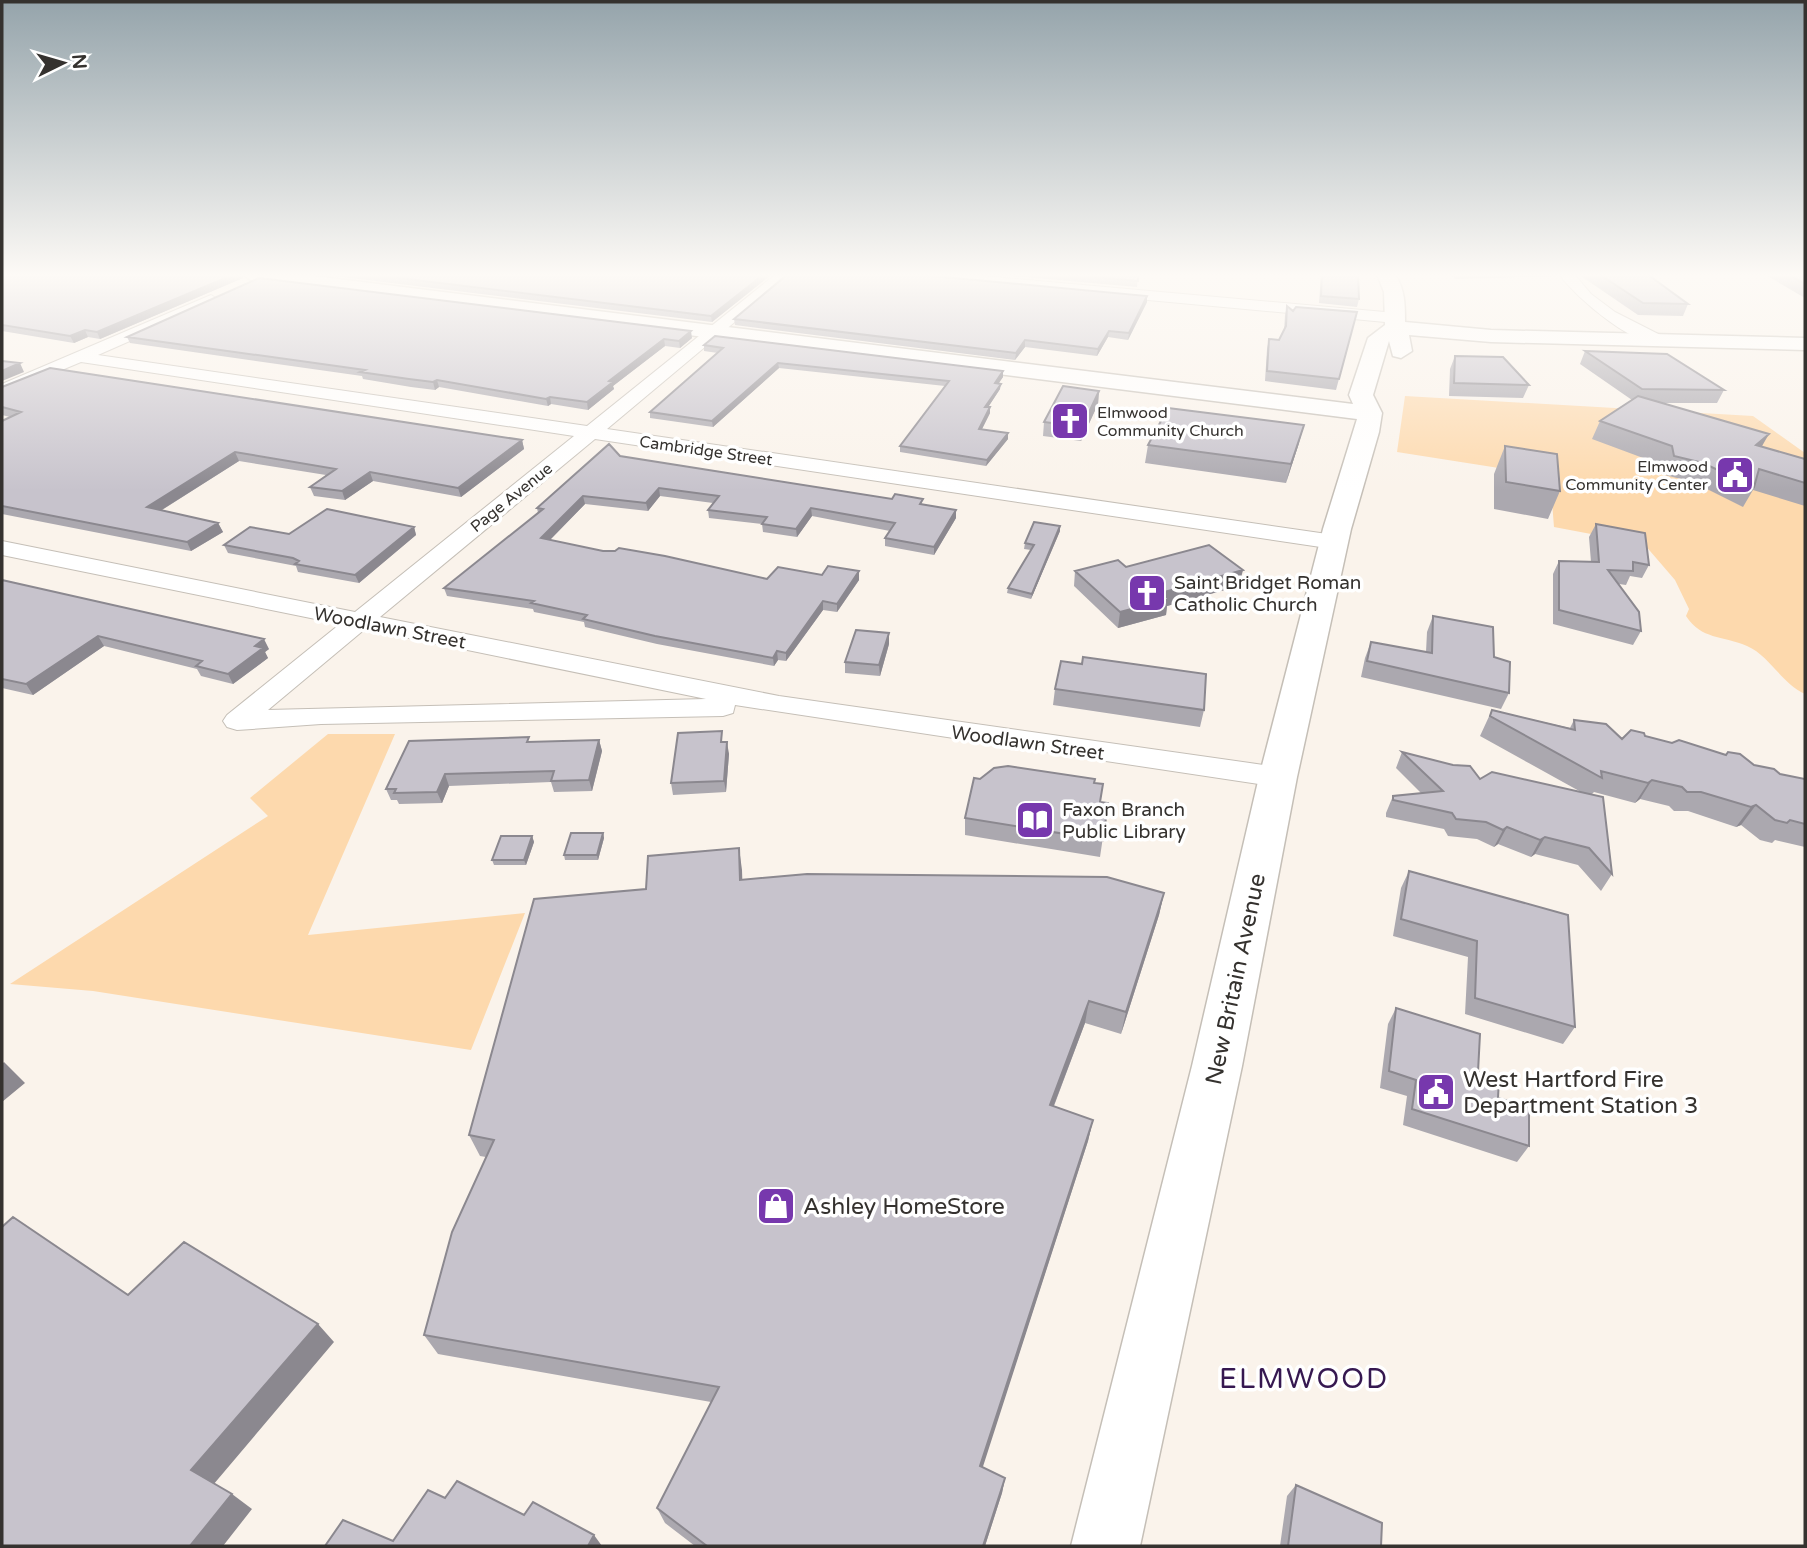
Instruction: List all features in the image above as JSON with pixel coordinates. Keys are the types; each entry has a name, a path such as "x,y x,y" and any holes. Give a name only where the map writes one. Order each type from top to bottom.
{"main road":[{"path":"851,346 1379,407"},
{"name":"New Britain Avenue","path":"1105,1546 1217,1066 1278,777 1334,542 1379,407 1361,396 1376,346"},
{"path":"1395,372 1402,346"}],"street":[{"path":"2,390 103,346"},
{"name":"Page Avenue","path":"237,721 699,346"},
{"name":"Cambridge Street","path":"79,357 1334,542"},
{"name":"Woodlawn Street","path":"2,548 779,705 1278,777"},
{"name":"Woodlawn Street","path":"237,721 321,715 779,705"}],"shaded area":[{"path":"1405,396 1753,416 1805,453 1805,694 1789,683 1755,650 1705,633 1692,624 1686,616 1689,609 1675,580 1644,544 1554,527 1550,476 1397,452"},
{"path":"328,734 395,734 308,935 525,913 471,1050 93,991 10,984 268,816 250,798"}],"building":[{"path":"194,346 655,346 609,381 613,382 587,402 550,397 546,399 437,380 433,382 360,372 365,370"},
{"path":"712,346 799,346 1003,371 995,383 1001,384 985,407 990,407 979,429 1008,433 987,460 900,446 949,381 778,363 712,421 650,412 723,348"},
{"path":"960,346 1021,346 1016,353"},
{"path":"1076,346 1100,346 1098,349"},
{"path":"1269,346 1348,346 1339,379 1267,371"},
{"path":"1585,351 1667,354 1724,390 1642,389"},
{"path":"1455,356 1503,357 1529,385 1454,383"},
{"path":"2,361 20,363 2,371"},
{"path":"50,368 522,440 458,488 370,472 342,491 310,487 336,469 235,452 147,507 218,523 187,542 2,506 2,421 21,412 2,407 2,387"},
{"path":"1063,386 1099,391 1082,427 1044,422"},
{"path":"1638,396 1769,434 1756,445 1805,459 1805,483 1759,469 1754,487 1703,463 1674,456 1672,446 1600,421"},
{"path":"1168,408 1304,425 1291,464 1148,445"},
{"path":"609,444 620,456 892,499 895,494 923,499 920,504 956,510 934,547 885,538 895,523 811,508 796,529 762,524 767,517 708,510 719,496 659,488 646,503 583,496 541,538 603,551 615,551 619,548 665,556 767,579 778,567 822,575 828,566 859,571 837,604 823,601 786,653 777,651 773,658 655,636 583,619 587,615 531,603 534,601 444,588 543,509 537,508"},
{"path":"1505,446 1557,454 1560,491 1506,482"},
{"path":"327,509 414,527 355,575 295,564 299,561 293,558 224,545 250,527 289,534"},
{"path":"1034,522 1060,526 1032,594 1008,588 1034,545 1025,543"},
{"path":"1596,524 1645,533 1649,565 1633,562 1633,571 1608,570 1639,612 1641,631 1559,610 1559,561 1599,562"},
{"path":"1209,545 1243,570 1161,593 1169,599 1120,612 1075,571 1118,560 1126,567"},
{"path":"2,580 264,639 255,646 263,648 228,674 196,666 202,661 98,636 26,684 2,679"},
{"path":"1433,616 1493,627 1494,657 1510,662 1509,693 1367,661 1371,642 1432,653"},
{"path":"856,630 889,633 879,665 845,662"},
{"path":"1083,657 1206,674 1204,710 1055,689 1061,661 1082,664"},
{"path":"1492,710 1575,730 1574,720 1606,724 1622,739 1631,730 1672,743 1679,740 1726,755 1728,752 1740,754 1754,765 1805,779 1805,824 1775,820 1756,805 1751,807 1701,792 1687,792 1682,787 1652,780 1648,783 1601,771 1602,778 1490,716"},
{"path":"722,731 721,742 727,742 724,781 671,783 678,733"},
{"path":"529,737 527,742 599,740 589,780 551,781 554,771 445,774 437,792 394,793 396,789 386,789 409,741"},
{"path":"1402,752 1453,765 1470,766 1480,779 1492,772 1603,797 1612,874 1589,848 1545,837 1540,840 1507,827 1503,830 1486,822 1456,819 1452,813 1393,800 1393,796 1443,791"},
{"name":"Faxon Branch Public Library","path":"1008,766 1095,779 1094,783 1103,784 1100,802 1108,803 1103,840 965,818 974,778 980,779 994,768"},
{"path":"571,833 603,833 597,855 564,855"},
{"path":"501,836 532,836 524,860 492,860"},
{"name":"Ashley HomeStore","path":"739,848 740,880 807,874 1107,877 1164,893 1126,1012 1089,1001 1050,1105 1093,1120 980,1466 1005,1478 983,1546 707,1546 657,1508 719,1387 424,1335 452,1232 494,1140 469,1135 534,899 646,889 648,856"},
{"path":"1409,871 1568,915 1575,1027 1475,998 1477,941 1401,919"},
{"name":"West Hartford Fire Department Station 3","path":"1396,1008 1480,1034 1478,1072 1499,1079 1498,1098 1529,1107 1529,1146 1412,1109 1416,1080 1389,1071"},
{"path":"13,1217 128,1295 184,1242 318,1324 191,1470 232,1494 190,1546 2,1546 2,1227"},
{"path":"457,1481 524,1515 533,1502 594,1535 588,1546 325,1546 343,1520 393,1541 428,1490 445,1498"},
{"path":"1296,1485 1382,1523 1381,1546 1288,1546"}],"place":[{"name":"Elmwood Community Church","path":"1070,421"},
{"name":"Elmwood Community Center","path":"1735,475"},
{"name":"Saint Bridget Roman Catholic Church","path":"1147,593"},
{"name":"Faxon Branch Public Library","path":"1035,820"},
{"name":"West Hartford Fire Department Station 3","path":"1436,1092"},
{"name":"Ashley HomeStore","path":"776,1206"}],"district":[{"name":"ELMWOOD","path":"1304,1378"}]}
